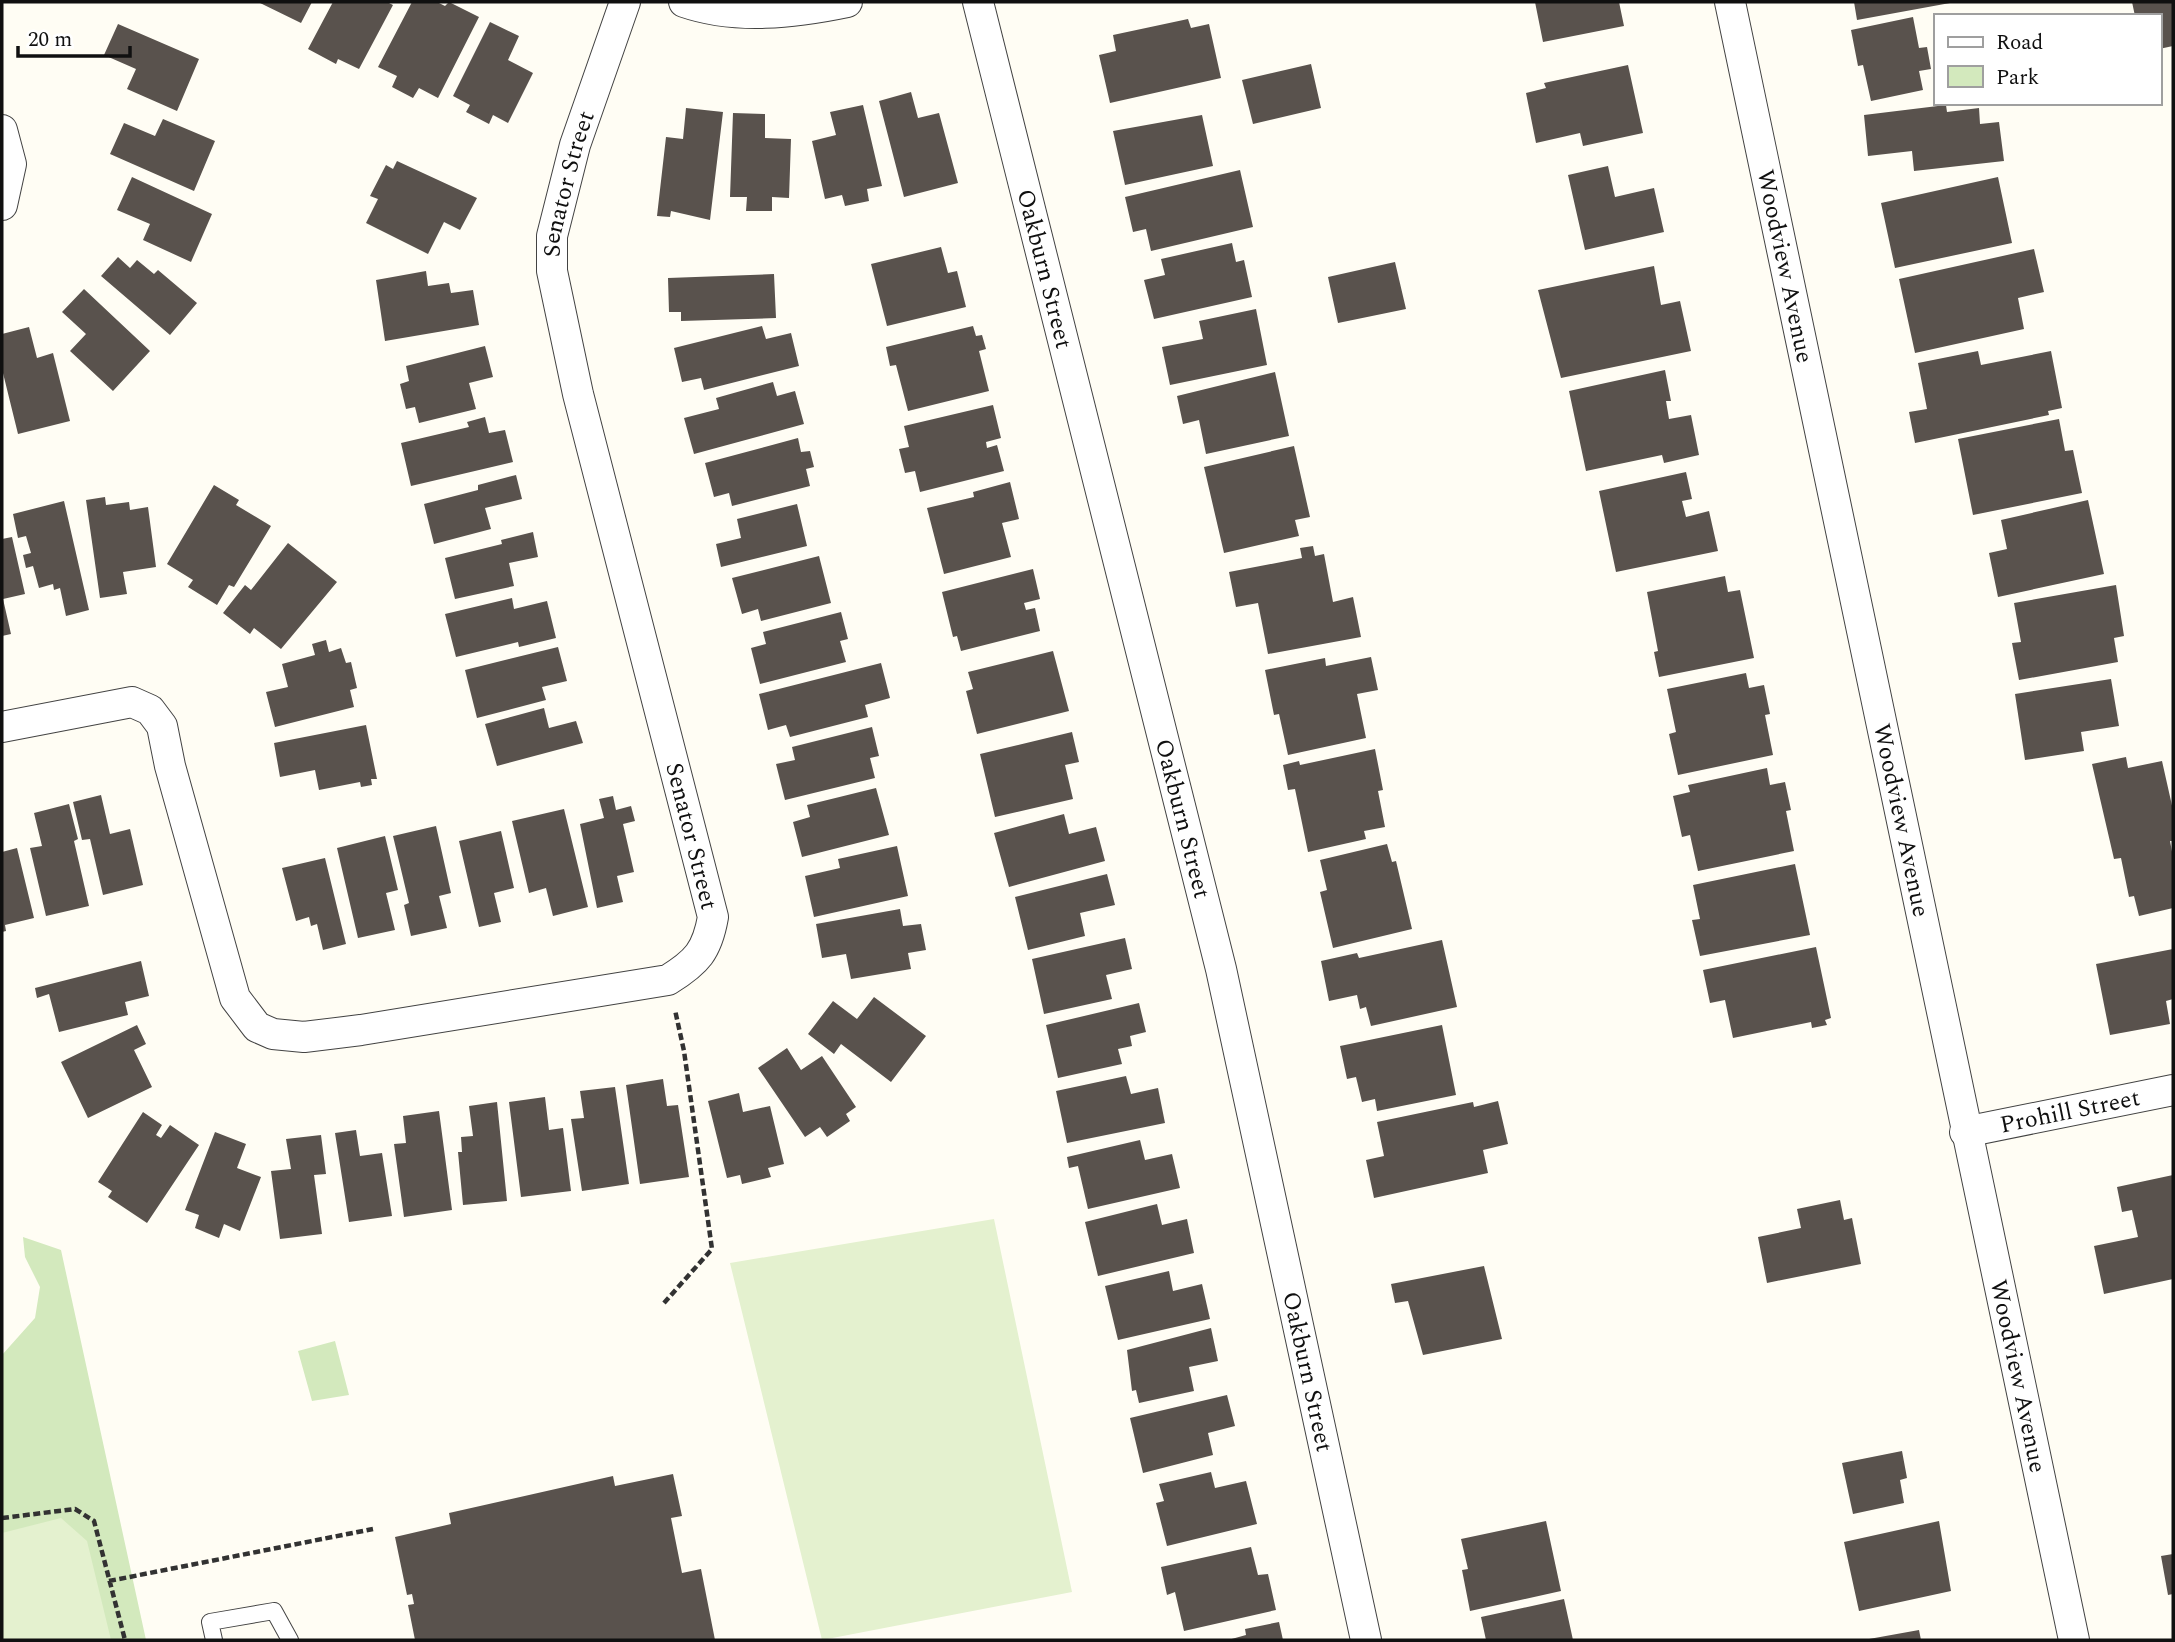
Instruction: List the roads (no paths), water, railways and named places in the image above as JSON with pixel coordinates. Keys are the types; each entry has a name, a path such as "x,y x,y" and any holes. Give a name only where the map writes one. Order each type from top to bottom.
{"street":[{"name":"Senator Street","path":"2,727 132,702 150,710 162,726 174,779 235,998 257,1027 273,1034 303,1037 361,1030 668,980 694,964 710,938 713,917 578,394 552,271 552,236 571,158 590,92 625,2"},
{"path":"684,2 707,10 782,13 847,2"},
{"name":"Oakburn Street","path":"978,2 1221,969 1366,1640"},
{"name":"Woodview Avenue","path":"1730,2 1965,1132 2074,1640"},
{"path":"2,130 11,164 2,205"},
{"name":"Prohill Street","path":"1965,1132 2173,1090"}],"lane":[{"path":"214,1640 210,1622 274,1612 290,1640"}]}
